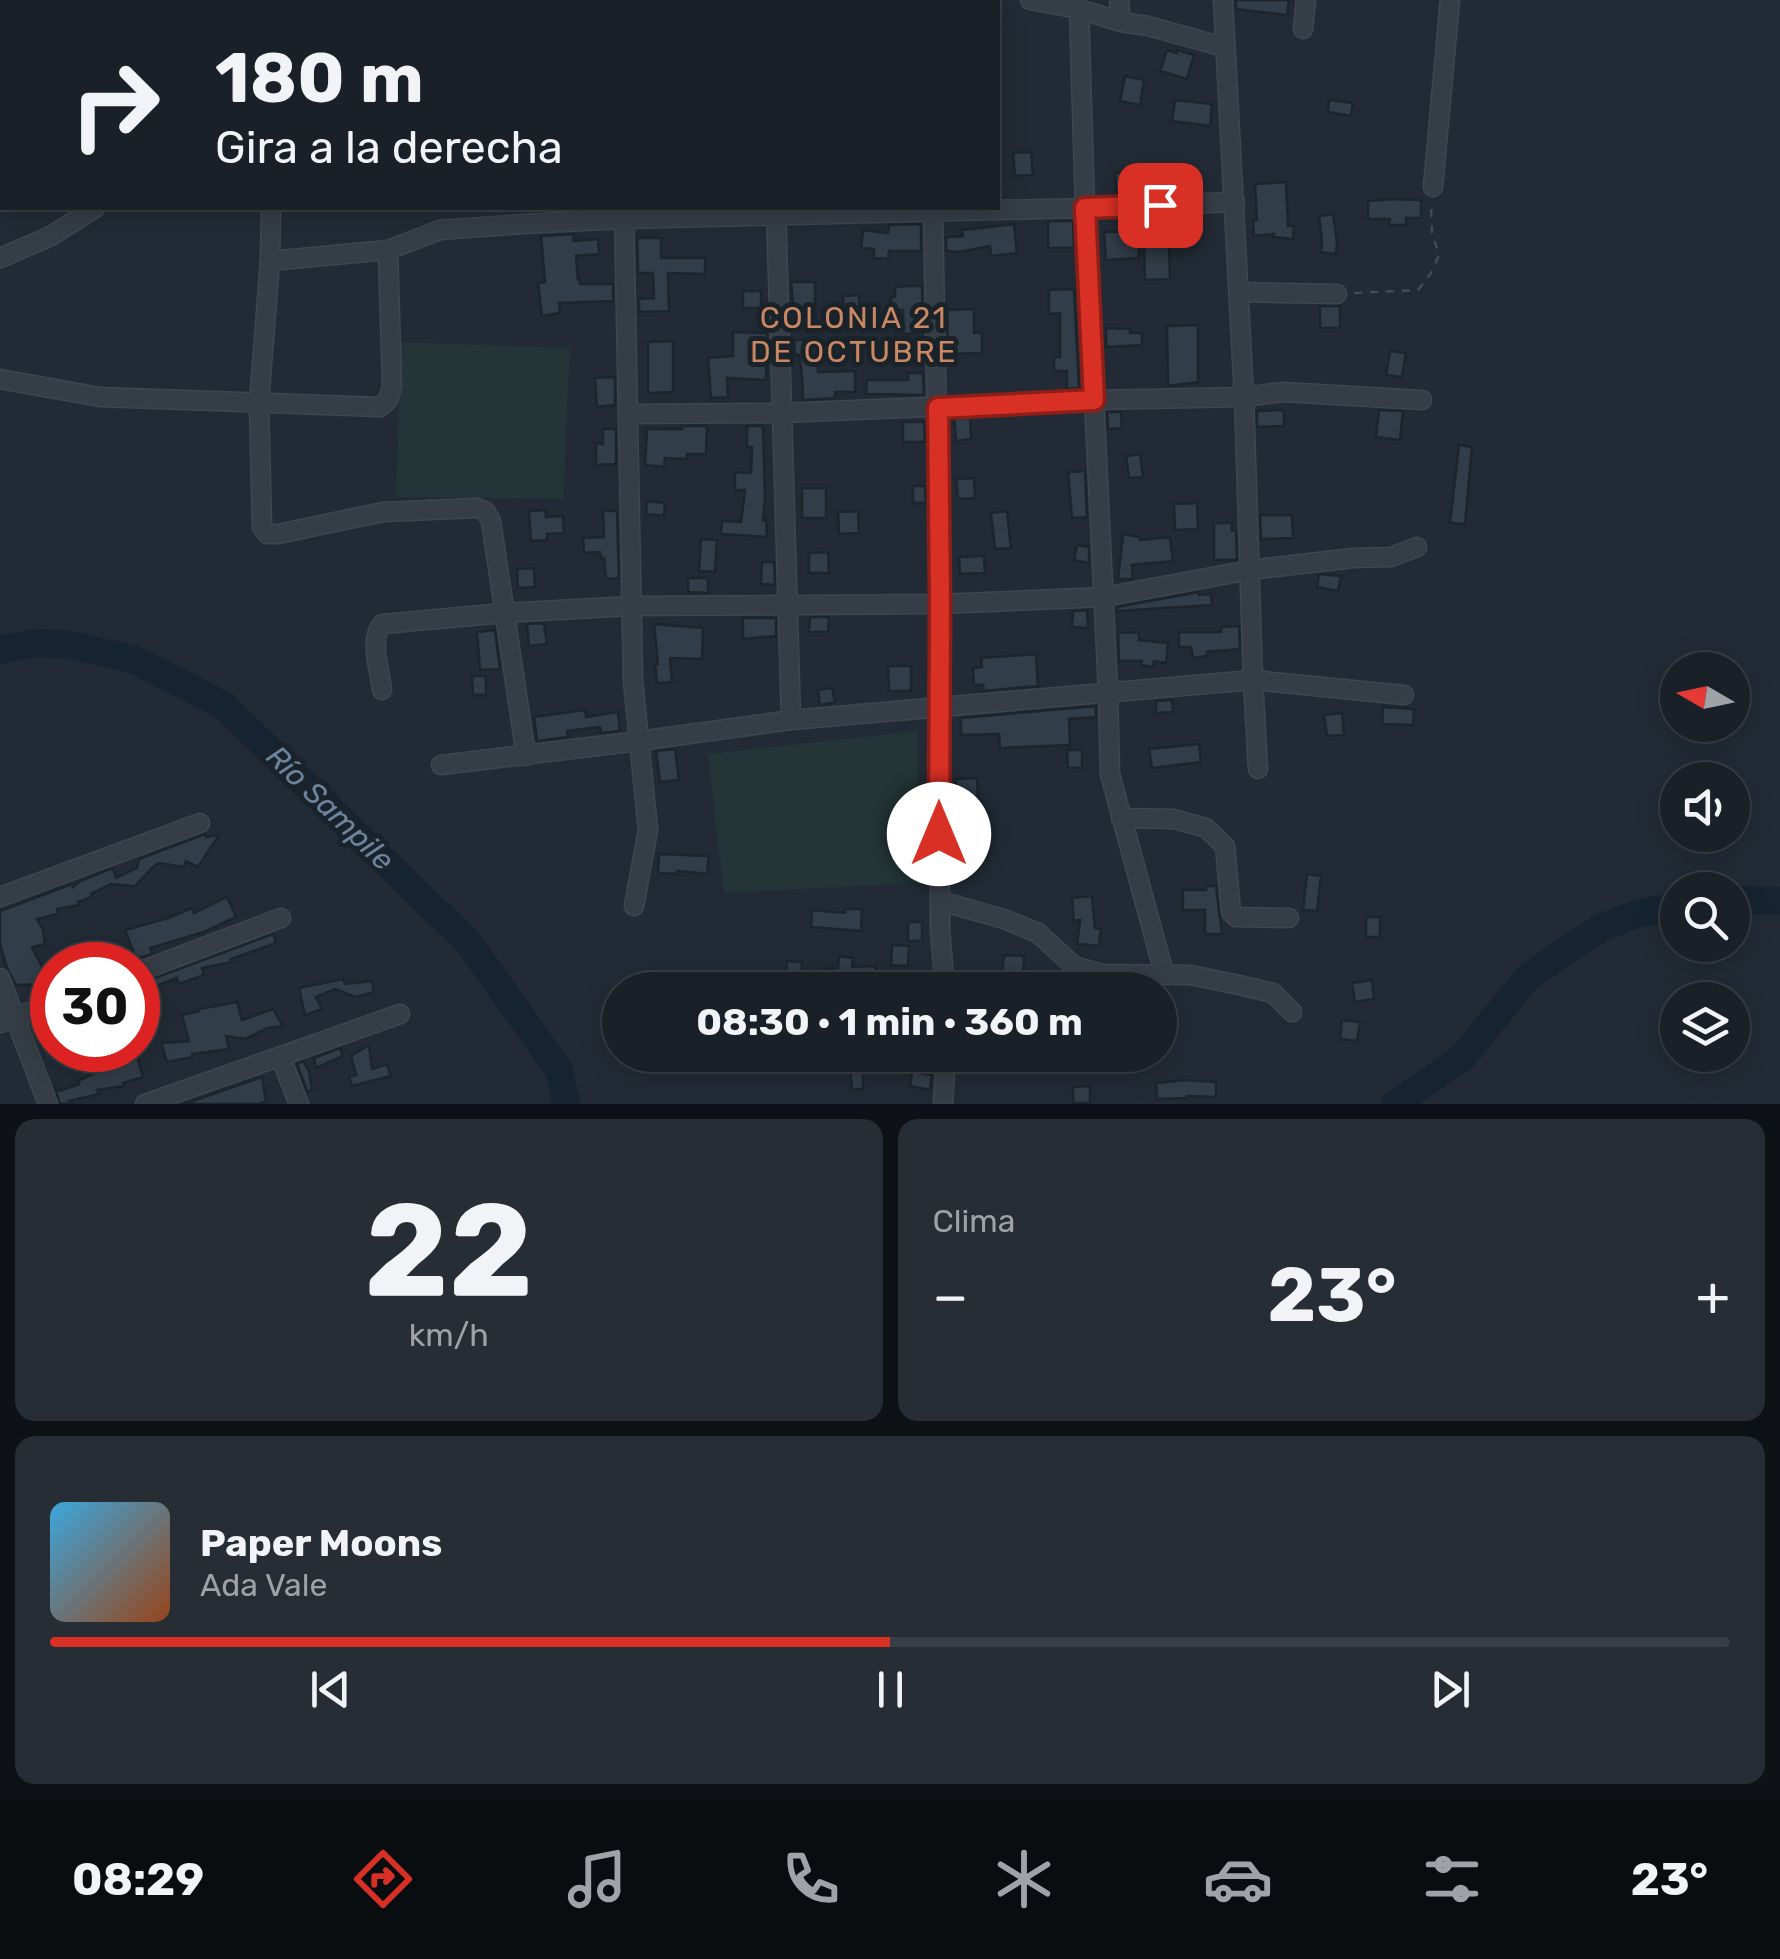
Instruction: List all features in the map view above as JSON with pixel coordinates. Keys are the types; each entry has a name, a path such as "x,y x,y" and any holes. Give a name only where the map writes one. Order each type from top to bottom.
{"street":[{"path":"1030,0 1224,47"},
{"path":"1120,0 1120,22"},
{"path":"1223,0 1240,292 1258,770"},
{"path":"1304,29 1306,0"},
{"path":"1432,187 1450,0"},
{"path":"1079,9 1110,774 1164,972"},
{"path":"1000,209 1235,202"},
{"path":"0,258 49,237 91,210"},
{"path":"271,210 259,402 262,528 267,534 278,534 383,512 478,508 485,512 491,521 526,756"},
{"path":"475,210 480,227"},
{"path":"270,261 388,250 440,230 624,213 854,210"},
{"path":"933,210 940,900 945,972"},
{"path":"776,211 791,720"},
{"path":"624,213 630,606 633,681 648,830 634,906"},
{"path":"0,379 100,396 380,407 388,400 392,388 388,250"},
{"path":"1240,292 1338,294"},
{"path":"628,414 782,414 1244,397 1283,392 1422,400"},
{"path":"382,690 376,639 382,624 630,606 940,604 1104,598 1250,570 1391,556 1417,547"},
{"path":"441,765 791,720 1253,680 1404,695"},
{"path":"1121,818 1174,819 1206,828 1224,846 1231,912 1236,916 1289,918"},
{"path":"0,897 200,824"},
{"path":"940,900 1038,933 1074,966 1096,972"},
{"path":"160,964 281,918"},
{"path":"1177,974 1273,994 1292,1012"},
{"path":"0,978 8,1021 48,1104"},
{"path":"145,1104 400,1014"},
{"path":"280,1056 298,1104"},
{"path":"943,1104 945,1072"}],"path":[{"path":"1338,294 1418,290 1439,255 1432,232 1432,187"}],"shaded area":[{"path":"401,342 570,348 563,499 396,497"},
{"path":"917,731 921,883 724,893 708,754"}],"building":[{"path":"1236,0 1289,0 1287,15 1236,9"},
{"path":"1167,50 1194,55 1187,79 1160,71"},
{"path":"1125,76 1144,80 1140,105 1120,101"},
{"path":"1175,100 1212,104 1210,126 1172,121"},
{"path":"1329,100 1353,103 1351,116 1328,112"},
{"path":"1031,152 1033,175 1015,176 1013,153"},
{"path":"1132,172 1133,192 1116,192 1115,173"},
{"path":"1286,182 1288,226 1294,226 1293,239 1273,237 1274,234 1254,236 1255,184"},
{"path":"1421,200 1421,218 1406,218 1406,225 1389,225 1390,219 1368,219 1368,201"},
{"path":"1333,214 1336,254 1321,252 1319,216"},
{"path":"1048,221 1073,221 1074,248 1048,248"},
{"path":"921,224 921,251 889,251 888,259 874,258 874,249 861,248 863,230 888,233 889,225"},
{"path":"1014,224 1017,253 991,256 990,246 946,251 946,237 963,236 962,230"},
{"path":"1138,231 1139,258 1106,260 1104,232"},
{"path":"573,234 574,241 598,239 599,254 576,256 580,284 613,284 613,301 559,303 560,313 542,316 538,283 545,282 541,236"},
{"path":"637,238 661,238 661,258 705,258 705,274 668,273 669,311 639,312 639,299 654,298 653,273 638,273"},
{"path":"1169,245 1170,279 1145,280 1144,246"},
{"path":"791,282 815,282 815,314 794,314"},
{"path":"922,286 923,333 904,334 903,310 891,310 891,297 895,297 895,287"},
{"path":"1074,289 1079,388 1067,389 1067,371 1054,371 1054,357 1060,357 1060,313 1049,314 1049,290"},
{"path":"743,291 761,291 761,308 743,308"},
{"path":"859,295 860,313 844,314 843,296"},
{"path":"1320,306 1340,306 1340,328 1320,328"},
{"path":"974,309 974,333 982,332 982,353 948,354 947,310"},
{"path":"1198,325 1198,382 1168,386 1167,326"},
{"path":"1106,328 1142,333 1142,345 1106,347"},
{"path":"733,332 767,333 766,380 727,378 728,397 711,398 708,358 733,356"},
{"path":"794,340 817,340 818,372 855,371 855,392 835,392 835,398 803,400"},
{"path":"673,341 673,392 648,393 648,342"},
{"path":"1390,351 1406,353 1402,377 1386,375"},
{"path":"908,373 923,373 924,395 866,394 867,380 908,380"},
{"path":"615,377 615,405 597,407 595,378"},
{"path":"1284,410 1284,426 1257,427 1257,411"},
{"path":"1379,410 1403,411 1400,440 1376,437"},
{"path":"1107,412 1121,412 1122,428 1108,429"},
{"path":"954,418 970,418 971,439 956,441"},
{"path":"903,422 924,422 925,442 903,442"},
{"path":"707,426 706,454 687,454 687,459 665,458 664,467 645,465 647,429"},
{"path":"747,426 763,426 763,520 766,519 767,537 721,534 722,521 741,522 745,490 735,490 735,472 751,473 752,447 747,447"},
{"path":"603,429 616,429 616,464 596,465 596,443 603,444"},
{"path":"1459,445 1472,447 1465,524 1450,523"},
{"path":"1140,454 1143,477 1129,478 1126,456"},
{"path":"1085,471 1087,517 1072,518 1068,472"},
{"path":"974,478 975,498 958,499 956,479"},
{"path":"913,486 925,486 926,503 913,503"},
{"path":"802,488 826,488 826,518 802,518"},
{"path":"647,501 665,503 664,516 646,514"},
{"path":"1197,503 1198,529 1175,530 1174,504"},
{"path":"545,510 546,517 563,516 564,533 547,534 547,540 531,541 529,511"},
{"path":"603,511 617,511 619,578 606,579 600,552 584,553 583,538 604,537"},
{"path":"858,511 859,533 839,534 838,512"},
{"path":"1007,511 1011,548 995,549 991,513"},
{"path":"1260,515 1292,515 1293,538 1261,539"},
{"path":"1214,523 1232,523 1237,560 1214,560"},
{"path":"1123,534 1140,540 1170,537 1173,561 1132,565 1133,579 1118,579"},
{"path":"701,539 717,540 715,572 699,571"},
{"path":"1077,545 1089,547 1089,563 1074,560"},
{"path":"828,552 829,573 809,573 809,553"},
{"path":"984,556 985,573 960,574 959,557"},
{"path":"762,562 774,562 775,585 761,584"},
{"path":"534,568 535,587 518,588 517,569"},
{"path":"1319,574 1341,576 1338,591 1317,587"},
{"path":"688,578 708,578 708,593 688,592"},
{"path":"1199,592 1211,594 1212,605 1117,611 1117,607"},
{"path":"1087,610 1088,628 1072,627 1073,611"},
{"path":"810,617 829,617 828,632 809,632"},
{"path":"743,618 776,618 776,636 743,639"},
{"path":"544,623 547,644 529,646 527,624"},
{"path":"654,624 703,628 702,659 670,658 672,682 657,683"},
{"path":"1239,626 1240,649 1207,652 1207,656 1193,658 1191,647 1179,647 1179,632 1221,632 1221,627"},
{"path":"495,630 500,669 480,670 477,632"},
{"path":"1139,632 1139,640 1168,643 1166,663 1154,661 1153,667 1141,665 1142,661 1119,661 1118,633"},
{"path":"1036,654 1038,686 984,691 983,685 974,685 973,668 982,667 981,658"},
{"path":"888,666 911,666 911,691 889,691"},
{"path":"472,676 486,676 486,695 473,695"},
{"path":"832,688 835,702 820,705 818,690"},
{"path":"1172,700 1173,712 1156,713 1156,701"},
{"path":"1096,706 1096,717 1069,719 1070,745 1000,748 999,734 961,735 961,718"},
{"path":"1383,707 1414,709 1413,725 1382,724"},
{"path":"585,710 586,717 618,712 620,731 601,733 600,727 567,731 568,737 537,741 534,717"},
{"path":"1342,713 1344,735 1327,736 1324,715"},
{"path":"1199,744 1201,762 1152,768 1149,749"},
{"path":"675,749 679,780 660,782 656,751"},
{"path":"1067,750 1082,750 1082,768 1068,768"},
{"path":"977,778 978,797 957,797 956,779"},
{"path":"205,834 219,835 198,867 186,861 184,867 159,863 132,889 133,886 111,884 78,902 79,905 57,909 58,914 37,919 45,942 30,942 30,985 16,985 0,944 0,911 72,884 73,887 113,868 116,878 137,868 139,859"},
{"path":"659,854 709,856 707,874 658,873"},
{"path":"1307,874 1321,876 1317,911 1303,910"},
{"path":"1206,886 1216,886 1222,934 1205,934 1205,910 1183,910 1183,890 1206,890"},
{"path":"1092,896 1095,928 1101,929 1099,946 1077,944 1080,920 1074,921 1072,898"},
{"path":"227,897 236,917 160,945 160,942 130,942 125,930 192,908 194,913"},
{"path":"845,909 862,909 861,931 811,927 812,910 845,913"},
{"path":"1366,917 1380,917 1380,937 1366,937"},
{"path":"908,922 922,922 922,941 908,941"},
{"path":"273,934 276,943 231,959 232,962 202,968 204,975 179,984 177,978 160,984 160,976"},
{"path":"892,945 909,946 908,966 891,965"},
{"path":"1004,955 1024,956 1023,972 1002,972"},
{"path":"839,956 853,958 852,967 875,966 876,972 823,972 838,968"},
{"path":"787,961 802,962 801,972 786,972"},
{"path":"343,979 345,984 372,981 374,992 356,997 335,989 316,997 322,1009 305,1015 299,988"},
{"path":"1372,980 1374,999 1355,1002 1352,983"},
{"path":"237,1002 242,1020 273,1009 283,1026 245,1039 226,1036 229,1049 167,1062 161,1043 189,1041 182,1015"},
{"path":"1342,1020 1360,1022 1357,1041 1340,1039"},
{"path":"369,1045 372,1069 387,1064 391,1076 352,1086 349,1077 356,1075 351,1056"},
{"path":"340,1048 343,1056 316,1068 314,1058"},
{"path":"303,1061 312,1090 307,1091 297,1064"},
{"path":"97,1072 142,1072 143,1077 69,1101 73,1104 60,1104 54,1084 60,1091 79,1084 78,1081"},
{"path":"850,1072 863,1072 863,1089 852,1089"},
{"path":"912,1072 932,1075 930,1090 910,1086"},
{"path":"262,1077 266,1101 259,1104 184,1104"},
{"path":"1216,1082 1216,1097 1157,1099 1156,1083"},
{"path":"1090,1086 1090,1103 1073,1103 1073,1087"}],"waterway":[{"name":"Río Sampile","path":"0,650 36,643 71,645 135,660 222,704 468,942 559,1070 566,1104"},
{"name":"Río Sampile","path":"1750,900 1780,901"},
{"name":"Río Sampile","path":"1395,1104 1462,1058 1527,978 1601,928 1660,909"}],"district":[{"name":"COLONIA 21 DE OCTUBRE","path":"854,335"}],"route":[{"path":"939,834 938,408 1094,400 1085,208 1160,205"}]}
